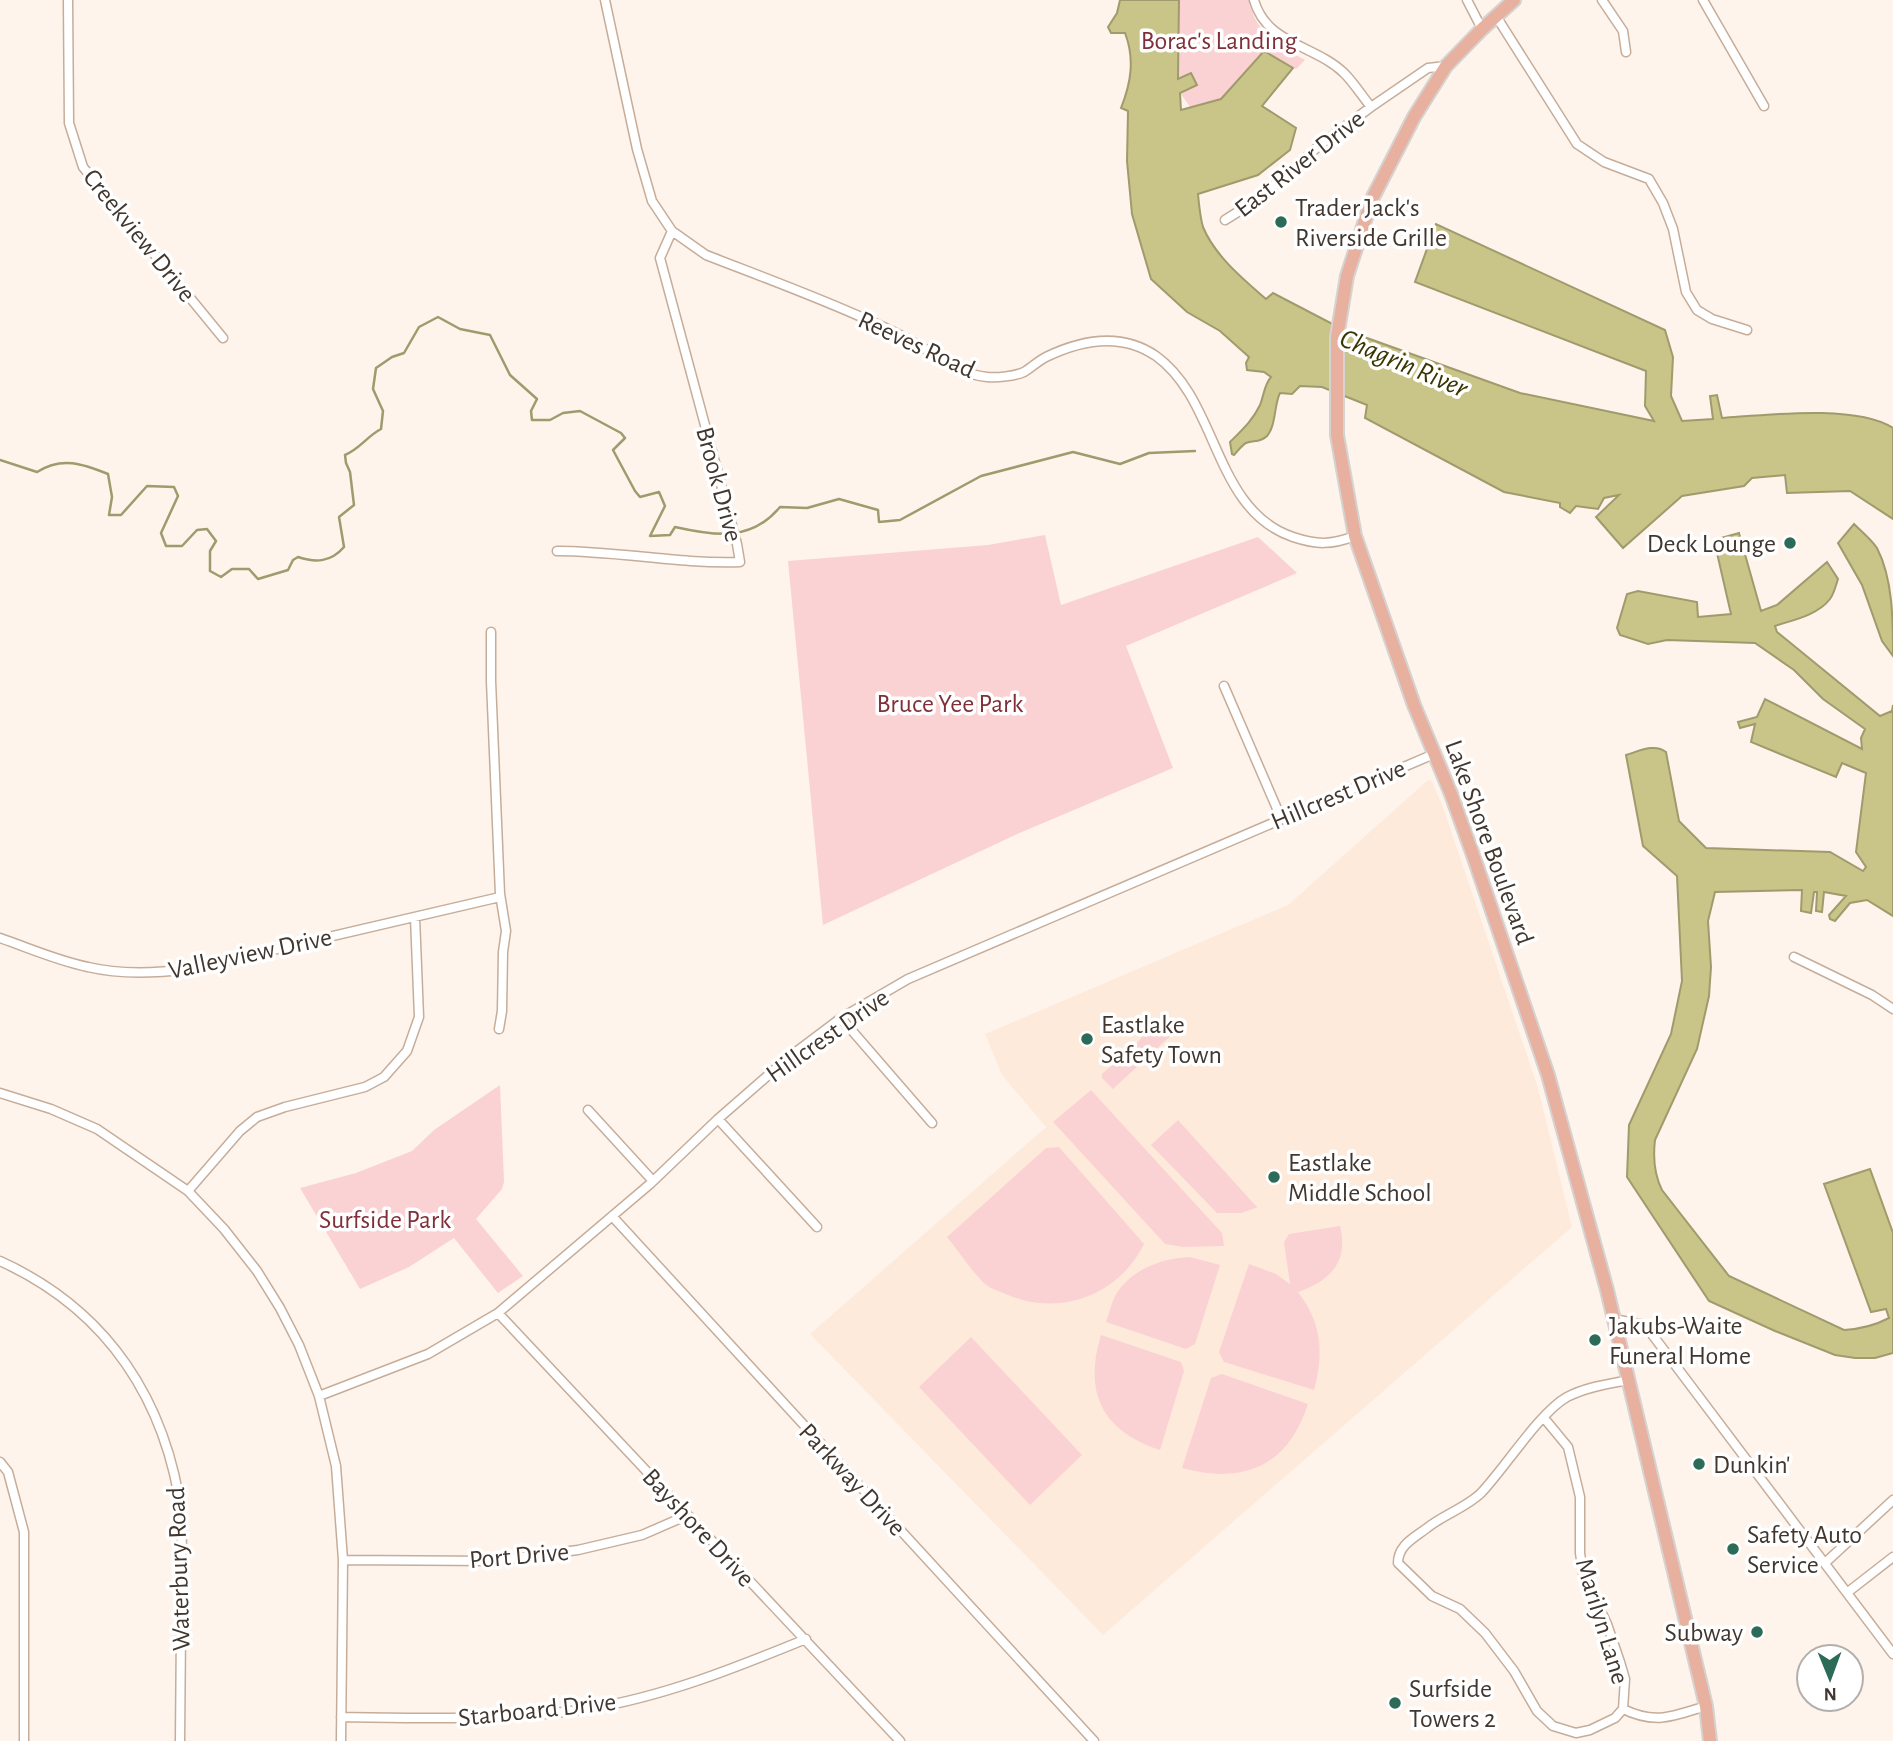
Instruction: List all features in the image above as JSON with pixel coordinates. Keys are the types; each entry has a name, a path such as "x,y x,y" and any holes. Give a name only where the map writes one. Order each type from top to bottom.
{"main road":[{"name":"Lake Shore Boulevard","path":"1514,0 1446,66 1414,117 1372,200 1347,276 1337,337 1337,435 1355,536 1414,705 1451,794 1532,1024 1565,1137 1629,1380 1706,1706 1710,1741"}],"street":[{"name":"Creekview Drive","path":"68,0 69,122 83,167 223,338"},
{"name":"Reeves Road","path":"605,0 637,149 652,201 671,230 706,255 869,320 924,348 958,370 987,377 1021,373 1068,347 1094,340 1125,342 1135,346 1154,355 1177,374 1194,402 1229,476 1251,509 1266,523 1280,533 1304,541 1331,545 1355,536"},
{"path":"1254,0 1261,19 1277,34 1323,58 1344,73 1371,107"},
{"path":"1467,0 1482,29"},
{"path":"1602,0 1623,31 1626,52"},
{"path":"1703,0 1764,106"},
{"path":"1496,16 1577,144 1604,162 1649,179 1663,203 1673,229 1686,292 1697,310 1712,319 1747,330"},
{"name":"East River Drive","path":"1225,220 1260,198 1320,145 1371,107 1428,68 1446,66"},
{"name":"Brook Drive","path":"557,551 582,551 685,562 740,562 660,258 671,230"},
{"path":"491,632 500,897 506,931 499,1029"},
{"path":"1224,686 1281,818"},
{"name":"Hillcrest Drive","path":"319,1396 428,1354 498,1313 653,1181 788,1058 842,1018 908,979 1434,754"},
{"name":"Valleyview Drive","path":"0,939 86,967 112,971 160,972 191,969 500,897"},
{"path":"188,1192 240,1132 257,1117 285,1107 365,1087 384,1077 407,1051 419,1017 415,917"},
{"path":"1794,957 1872,995 1893,1009"},
{"path":"842,1018 932,1122"},
{"path":"0,1093 97,1129 188,1192 224,1229 257,1271 299,1345 319,1396 336,1466 343,1560 341,1741"},
{"path":"588,1110 653,1181"},
{"path":"718,1119 817,1227"},
{"name":"Parkway Drive","path":"612,1216 1094,1741"},
{"name":"Waterbury Road","path":"0,1261 46,1286 108,1340 132,1372 160,1426 177,1483 182,1517 180,1741"},
{"name":"Bayshore Drive","path":"498,1313 900,1741"},
{"path":"1614,1319 1645,1325 1893,1654"},
{"path":"1629,1380 1592,1388 1566,1398 1545,1418 1479,1495 1440,1518 1402,1546 1398,1563 1432,1597 1460,1609 1485,1633 1514,1671 1537,1711 1553,1726 1576,1732 1590,1731 1615,1718 1623,1709 1638,1716 1655,1719 1706,1706"},
{"name":"Marilyn Lane","path":"1545,1418 1568,1447 1580,1497 1580,1553 1583,1573 1607,1624 1625,1679 1623,1709"},
{"path":"0,1462 8,1472 24,1532 24,1741"},
{"path":"1825,1563 1893,1500"},
{"name":"Port Drive","path":"343,1560 493,1562 578,1550 642,1535 688,1515"},
{"path":"1848,1592 1893,1557"},
{"name":"Starboard Drive","path":"341,1717 489,1718 587,1709 660,1693 740,1666 806,1639"}],"shaded area":[{"name":"Eastlake Middle School","path":"1428,780 1432,781 1444,810 1538,1088 1572,1227 1103,1635 810,1334 1046,1127 1002,1075 985,1034 1288,905"}],"green space":[{"name":"Borac's Landing","path":"1179,0 1249,0 1256,21 1262,29 1277,43 1305,60 1296,69 1264,50 1221,99 1190,107 1181,94 1197,85 1191,72 1179,79"},
{"name":"Bruce Yee Park","path":"1045,535 1061,605 1258,537 1297,573 1126,646 1173,768 1015,835 823,925 788,561 988,545"},
{"path":"1166,1017 1177,1030 1113,1089 1102,1078 1102,1074 1138,1042 1149,1028"},
{"name":"Surfside Park","path":"500,1085 504,1182 502,1189 476,1219 523,1276 498,1293 454,1238 409,1267 360,1289 300,1188 356,1173 412,1151 434,1130"},
{"path":"1091,1090 1222,1233 1224,1246 1183,1247 1165,1244 1053,1122"},
{"path":"1178,1120 1258,1207 1241,1213 1217,1213 1151,1145"},
{"path":"1059,1147 1144,1244 1120,1277 1086,1297 1068,1302 1028,1301 989,1287 947,1237 1046,1148"},
{"path":"1340,1226 1342,1250 1334,1268 1319,1282 1298,1292 1312,1315 1319,1339 1319,1363 1314,1390 1224,1362 1219,1352 1249,1264 1276,1274 1290,1284 1284,1242 1289,1234"},
{"path":"1190,1257 1220,1265 1195,1344 1186,1349 1106,1322 1115,1296 1138,1272 1157,1263"},
{"path":"1101,1335 1181,1362 1184,1371 1160,1450 1124,1432 1102,1408 1095,1375"},
{"path":"971,1337 1082,1455 1030,1505 919,1387"},
{"path":"1222,1374 1308,1404 1289,1443 1261,1466 1244,1472 1225,1474 1182,1468 1211,1378"}],"water":[{"name":"Chagrin River","path":"1120,0 1179,0 1178,79 1191,73 1197,85 1180,93 1181,110 1221,99 1264,51 1293,68 1262,106 1296,128 1290,150 1258,175 1198,194 1200,215 1208,238 1230,266 1266,299 1273,293 1342,329 1520,393 1654,421 1645,406 1646,371 1415,282 1436,224 1665,330 1673,357 1671,396 1682,421 1713,419 1710,396 1717,395 1722,418 1834,413 1877,421 1893,428 1893,519 1850,491 1787,493 1785,475 1752,478 1744,486 1682,496 1623,548 1596,517 1619,495 1604,498 1598,509 1576,506 1570,513 1560,507 1560,503 1504,492 1365,418 1367,405 1322,387 1300,386 1292,394 1280,393 1272,427 1267,436 1262,440 1246,443 1232,454 1230,442 1254,415 1271,377 1264,372 1247,370 1249,357 1220,331 1187,312 1151,279 1132,214 1127,161 1128,111 1121,108 1129,80 1130,52 1125,33 1111,33 1108,27 1117,13"},
{"path":"1854,524 1877,548 1886,573 1892,614 1893,656 1882,641 1862,585 1838,543"},
{"path":"1739,533 1761,611 1777,605 1827,562 1838,579 1830,599 1812,613 1775,626 1777,632 1880,716 1892,711 1893,705 1893,916 1867,900 1850,903 1835,921 1830,919 1829,915 1846,896 1824,892 1822,912 1816,911 1817,892 1814,892 1811,913 1801,911 1802,890 1715,892 1708,921 1711,967 1709,996 1697,1049 1655,1140 1656,1172 1662,1190 1729,1276 1844,1330 1867,1327 1889,1318 1886,1309 1871,1312 1824,1184 1870,1169 1893,1233 1893,1353 1875,1358 1835,1355 1709,1301 1627,1177 1629,1125 1671,1034 1682,981 1677,876 1643,846 1626,755 1652,748 1666,752 1679,821 1706,848 1830,852 1863,871 1866,867 1856,852 1866,773 1842,763 1836,777 1751,742 1755,724 1740,728 1738,722 1757,717 1765,699 1862,749 1861,738 1865,729 1823,699 1794,670 1755,643 1667,640 1648,644 1620,635 1617,628 1627,594 1638,591 1697,602 1698,617 1731,614 1714,540"}],"waterway":[{"path":"0,460 37,472 55,464 72,463 108,474 112,497 109,515 121,515 147,486 174,487 178,496 161,533 166,546 182,546 197,530 207,529 216,541 210,551 210,571 221,577 232,569 249,569 258,579 288,570 293,560 298,557 311,560 328,558 344,547 339,517 354,505 345,455 381,429 383,411 373,389 376,368 392,357 404,353 419,327 438,317 460,329 490,335 510,375 537,399 531,411 532,420 550,420 563,413 580,411 621,433 625,438 613,450 635,491 640,497 659,492 665,506 650,536 670,535 675,527 704,533 732,534 757,526 780,507 807,508 839,499 878,510 879,522 900,520 981,476 1073,452 1120,464 1149,453 1195,451"}],"place":[{"name":"Trader Jack's Riverside Grille","path":"1281,222"},
{"name":"Deck Lounge","path":"1790,543"},
{"name":"Eastlake Safety Town","path":"1087,1039"},
{"name":"Eastlake Middle School","path":"1274,1177"},
{"name":"Jakubs-Waite Funeral Home","path":"1595,1340"},
{"name":"Dunkin'","path":"1699,1464"},
{"name":"Safety Auto Service","path":"1733,1549"},
{"name":"Subway","path":"1757,1632"},
{"name":"Surfside Towers 2","path":"1395,1703"}]}
